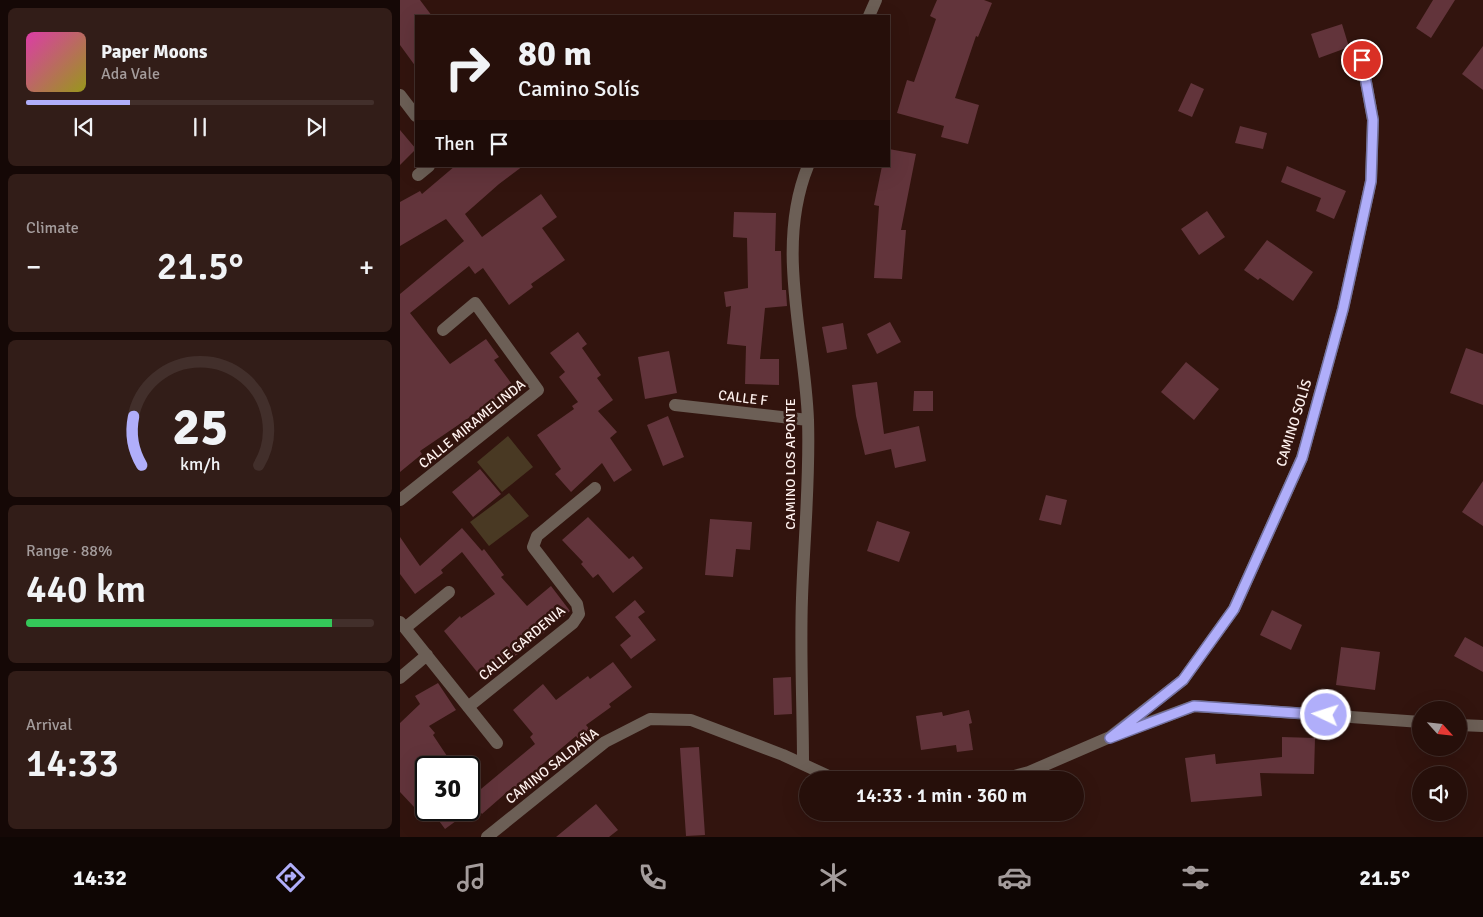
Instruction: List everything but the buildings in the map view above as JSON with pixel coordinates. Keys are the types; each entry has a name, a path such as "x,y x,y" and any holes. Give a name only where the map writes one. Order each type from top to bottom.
{"street":[{"path":"869,15 876,0"},
{"name":"CAMINO SOLÍS","path":"1110,738 1183,680 1234,609 1302,458 1343,309 1371,181 1373,120 1362,60"},
{"path":"400,95 415,115"},
{"path":"418,175 428,167"},
{"name":"CAMINO LOS APONTE","path":"803,764 802,601 808,420 793,257 794,220 802,180 808,167"},
{"name":"CALLE MIRAMELINDA","path":"400,500 538,390 475,303 443,330"},
{"name":"CALLE F","path":"675,404 808,420"},
{"name":"CALLE GARDENIA","path":"468,707 573,623 579,614 577,604 533,548 537,536 596,488"},
{"path":"449,592 402,625 497,744"},
{"path":"400,678 427,655"},
{"path":"1031,771 1194,706 1412,721"},
{"name":"CAMINO SALDAÑA","path":"487,837 605,742 650,720 690,720 818,771"},
{"path":"1468,725 1483,726"}],"shaded area":[{"path":"508,436 533,467 502,492 477,462"},
{"path":"509,493 529,516 489,546 470,522"}],"route":[{"path":"1326,715 1194,706 1110,738 1183,680 1234,609 1302,458 1343,309 1371,181 1373,120 1362,60"}]}
